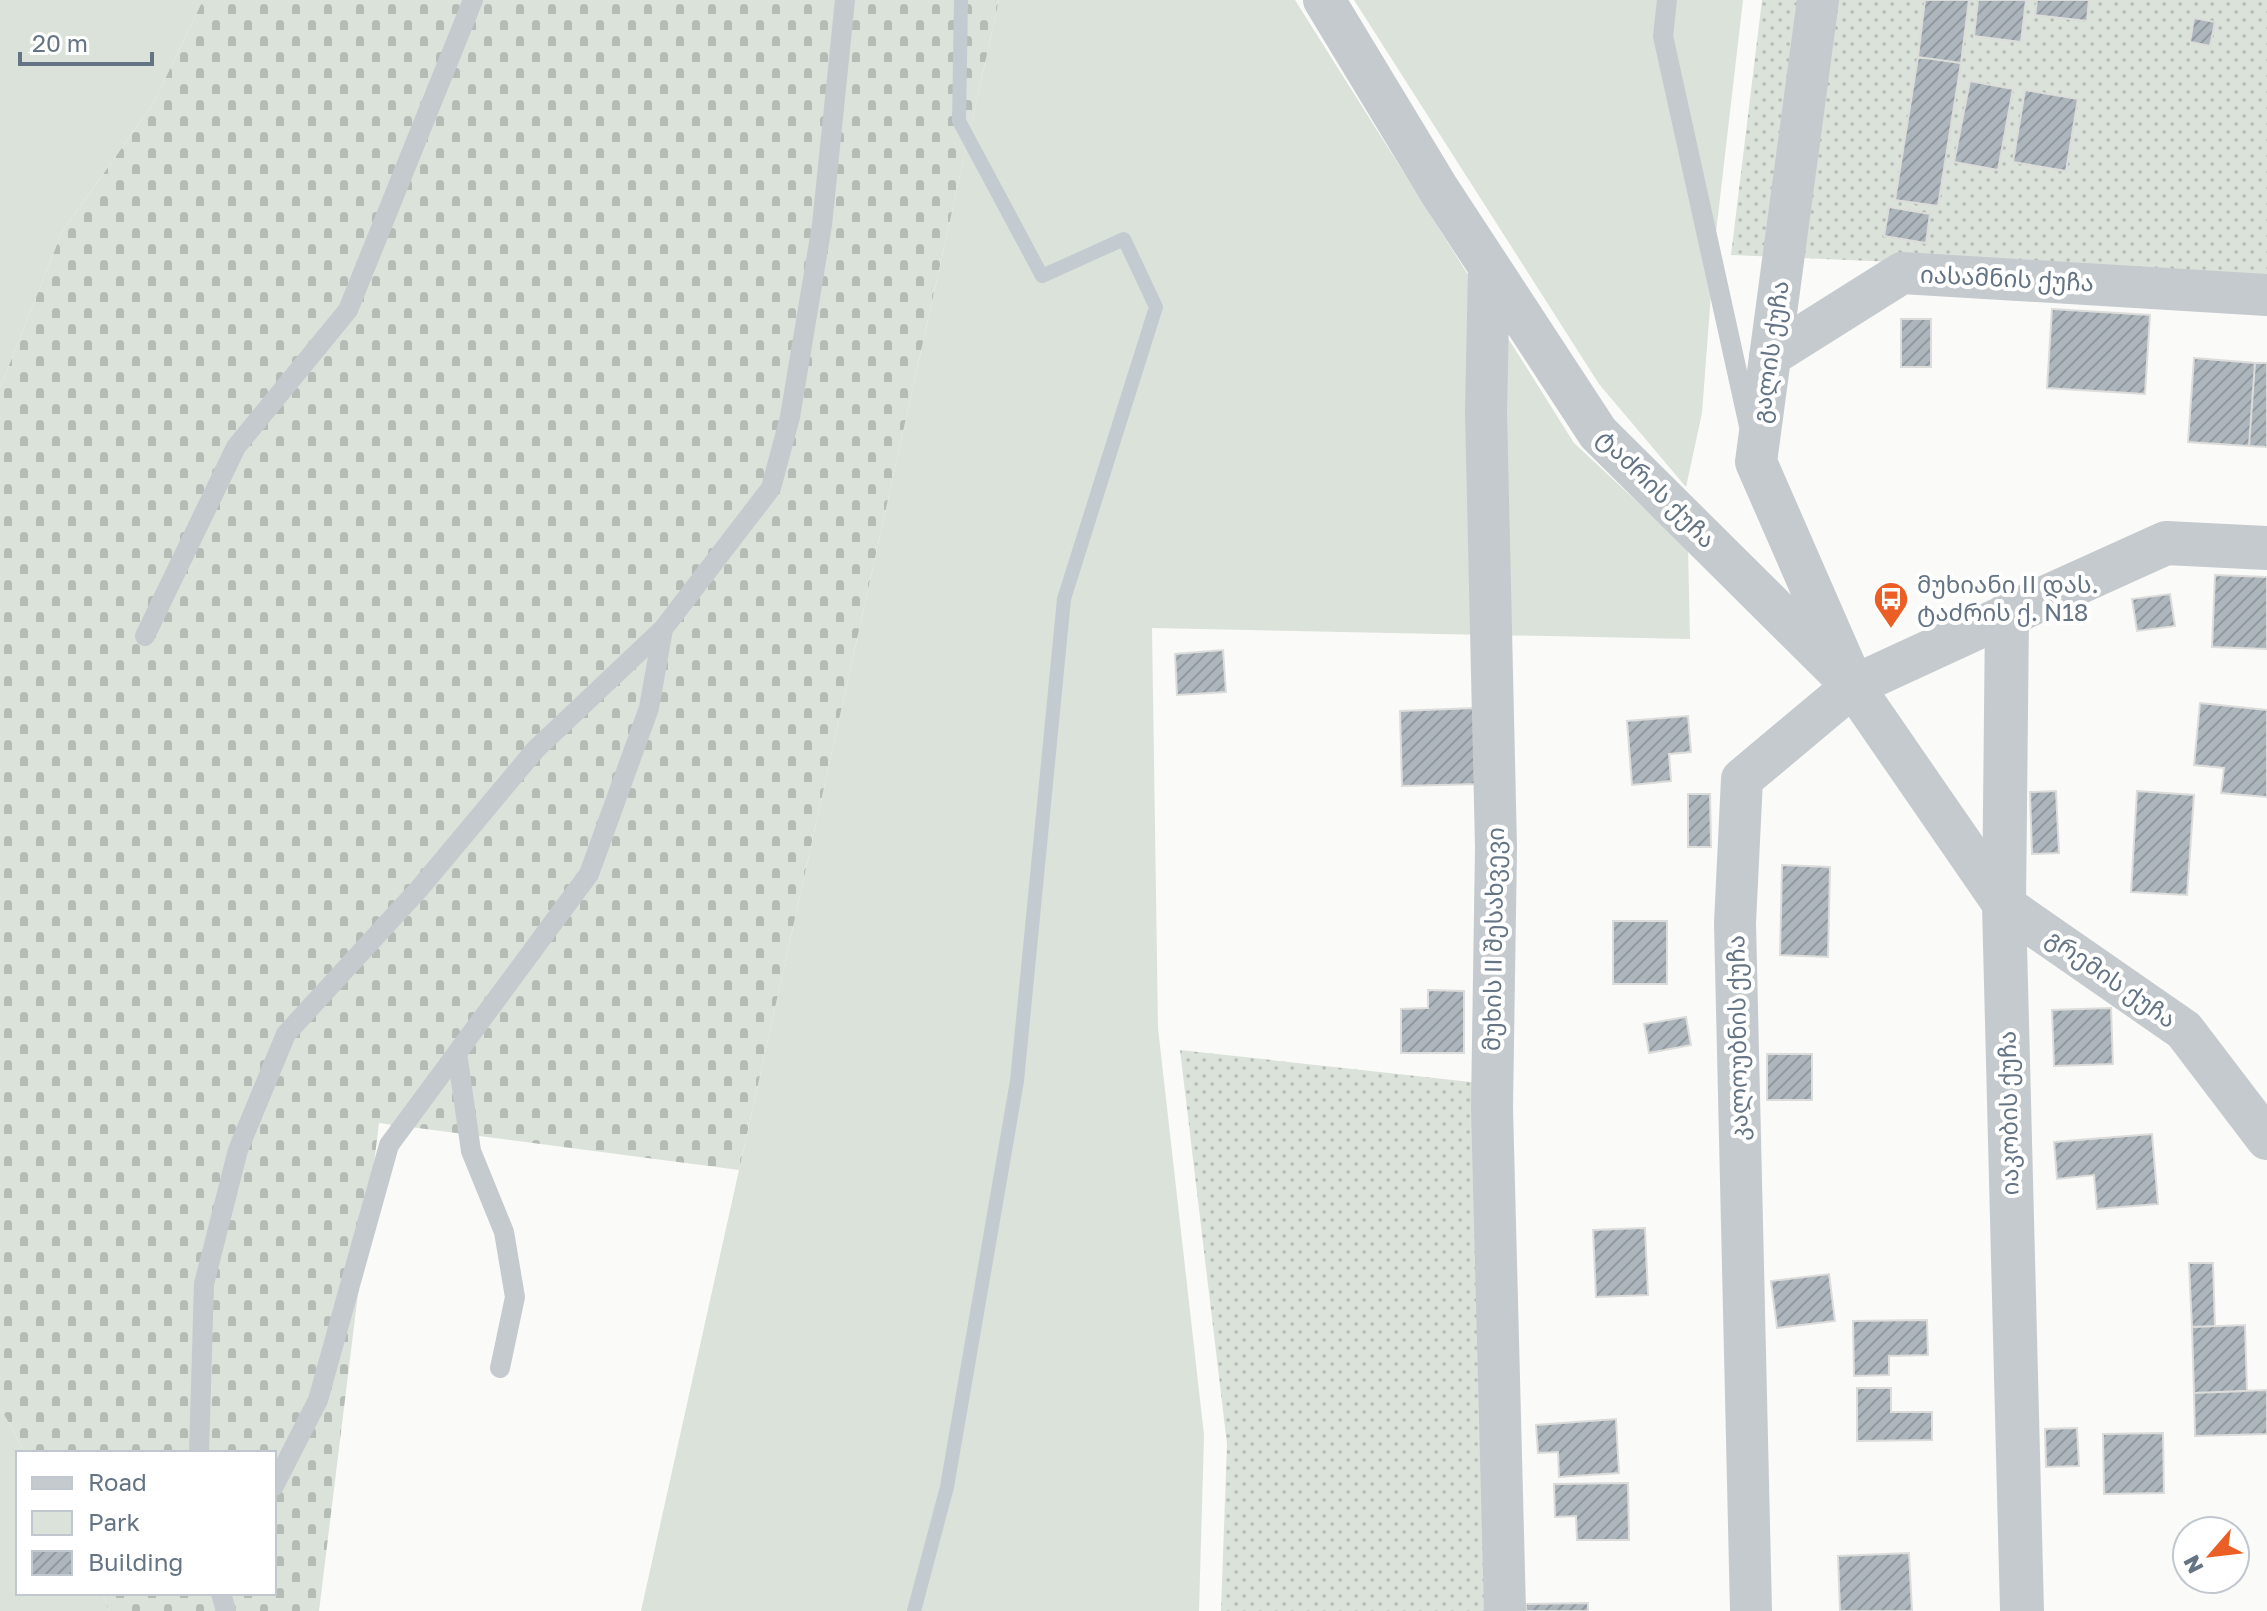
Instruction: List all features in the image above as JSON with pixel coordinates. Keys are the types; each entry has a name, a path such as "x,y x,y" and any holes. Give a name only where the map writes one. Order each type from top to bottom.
{"street":[{"name":"ტაძრის ქუჩა","path":"1324,0 1489,268 1598,433 1853,686 2004,905"},
{"name":"გალის ქუჩა","path":"1756,462 1818,0"},
{"name":"მუხის II შესახვევი","path":"1489,268 1486,412 1496,847 1492,1107 1505,1611"},
{"name":"იასამნის ქუჩა","path":"1770,356 1902,273 2267,295"},
{"path":"1756,462 1853,686"},
{"path":"2007,615 2166,543 2267,548"},
{"name":"კალოუბნის ქუჩა","path":"1751,1611 1735,923 1742,779 1853,686 2007,615"},
{"name":"იაკობის ქუჩა","path":"2007,615 2004,905 2022,1611"},
{"name":"გრემის ქუჩა","path":"2004,905 2184,1030 2267,1139"}],"lane":[{"path":"145,636 236,447 348,310 473,0"},
{"path":"199,1451 204,1284 238,1150 286,1034 419,889 536,749 663,629 771,488 790,417 822,225 845,0"},
{"path":"1667,0 1663,36 1756,462"},
{"path":"276,1482 318,1400 389,1145 589,874 649,708 663,629"},
{"path":"457,1053 471,1151 504,1232 515,1297 500,1368"}],"green space":[{"path":"0,0 203,0 153,104 62,232 0,388"},
{"path":"203,0 999,0 739,1170 379,1123 319,1611 109,1611 103,1595 276,1595 276,1451 24,1451 0,1407 0,388 62,232 153,104"},
{"path":"999,0 1295,0 1574,443 1688,549 1690,639 1152,628 1158,1028 1204,1435 1199,1611 641,1611"},
{"path":"1354,0 1743,0 1715,241 1702,413 1686,487 1599,384"},
{"path":"1762,0 2267,0 2267,278 1731,255"},
{"path":"1180,1050 1480,1083 1492,1611 1221,1611 1227,1444"},
{"path":"0,1407 24,1451 16,1451 16,1595 103,1595 109,1611 0,1611"}],"building":[{"path":"1925,0 1969,0 1961,63 1918,57"},
{"path":"1978,0 2026,0 2021,42 1974,36"},
{"path":"2037,0 2089,0 2087,21 2035,15"},
{"path":"2194,18 2215,22 2210,46 2190,42"},
{"path":"1918,57 1961,63 1938,206 1895,200"},
{"path":"1970,81 2013,89 1998,170 1954,162"},
{"path":"2025,90 2078,99 2066,171 2013,162"},
{"path":"1889,207 1930,214 1926,243 1884,236"},
{"path":"2052,309 2150,315 2145,394 2047,388"},
{"path":"1901,319 1931,319 1931,367 1901,367"},
{"path":"2194,358 2255,363 2249,446 2188,442"},
{"path":"2255,363 2267,363 2267,447 2249,446"},
{"path":"2215,575 2267,577 2267,649 2212,647"},
{"path":"2170,594 2175,626 2137,631 2132,599"},
{"path":"1223,650 1226,692 1177,695 1175,654"},
{"path":"2200,703 2267,710 2267,797 2221,793 2224,768 2194,765"},
{"path":"1476,708 1478,784 1402,786 1400,711"},
{"path":"1688,716 1691,752 1669,754 1671,781 1632,785 1627,721"},
{"path":"2056,791 2059,853 2032,854 2030,792"},
{"path":"2137,791 2194,795 2187,895 2131,892"},
{"path":"1688,794 1710,794 1711,847 1688,847"},
{"path":"1782,865 1830,867 1828,957 1780,955"},
{"path":"1613,921 1667,921 1667,984 1613,984"},
{"path":"1428,990 1464,991 1464,1053 1401,1053 1401,1009 1428,1008"},
{"path":"2111,1008 2113,1064 2054,1066 2052,1010"},
{"path":"1686,1017 1691,1045 1649,1053 1644,1024"},
{"path":"1767,1054 1812,1054 1812,1100 1767,1100"},
{"path":"2152,1134 2158,1204 2097,1209 2094,1175 2057,1179 2054,1142"},
{"path":"1645,1228 1648,1295 1596,1297 1593,1230"},
{"path":"2189,1263 2213,1263 2215,1326 2192,1327"},
{"path":"1829,1274 1835,1321 1777,1328 1771,1281"},
{"path":"1927,1320 1928,1355 1889,1356 1889,1375 1854,1376 1853,1321"},
{"path":"2245,1325 2247,1391 2194,1393 2192,1327"},
{"path":"1857,1388 1891,1388 1891,1412 1932,1412 1932,1440 1857,1441"},
{"path":"2267,1390 2267,1434 2195,1436 2194,1393"},
{"path":"1616,1419 1619,1473 1559,1477 1558,1452 1538,1453 1536,1425"},
{"path":"2077,1428 2079,1466 2046,1467 2045,1429"},
{"path":"2163,1433 2164,1493 2104,1494 2103,1434"},
{"path":"1628,1483 1629,1540 1577,1540 1576,1516 1555,1517 1554,1484"},
{"path":"1909,1553 1912,1611 1840,1611 1838,1556"},
{"path":"1588,1603 1588,1611 1526,1611 1526,1604"}],"waterway":[{"path":"914,1611 947,1487 1017,1081 1064,599 1156,307 1124,239 1042,276 959,121 961,0"}],"place":[{"name":"მუხიანი II დას. ტაძრის ქ. N18","path":"1891,630"}]}
